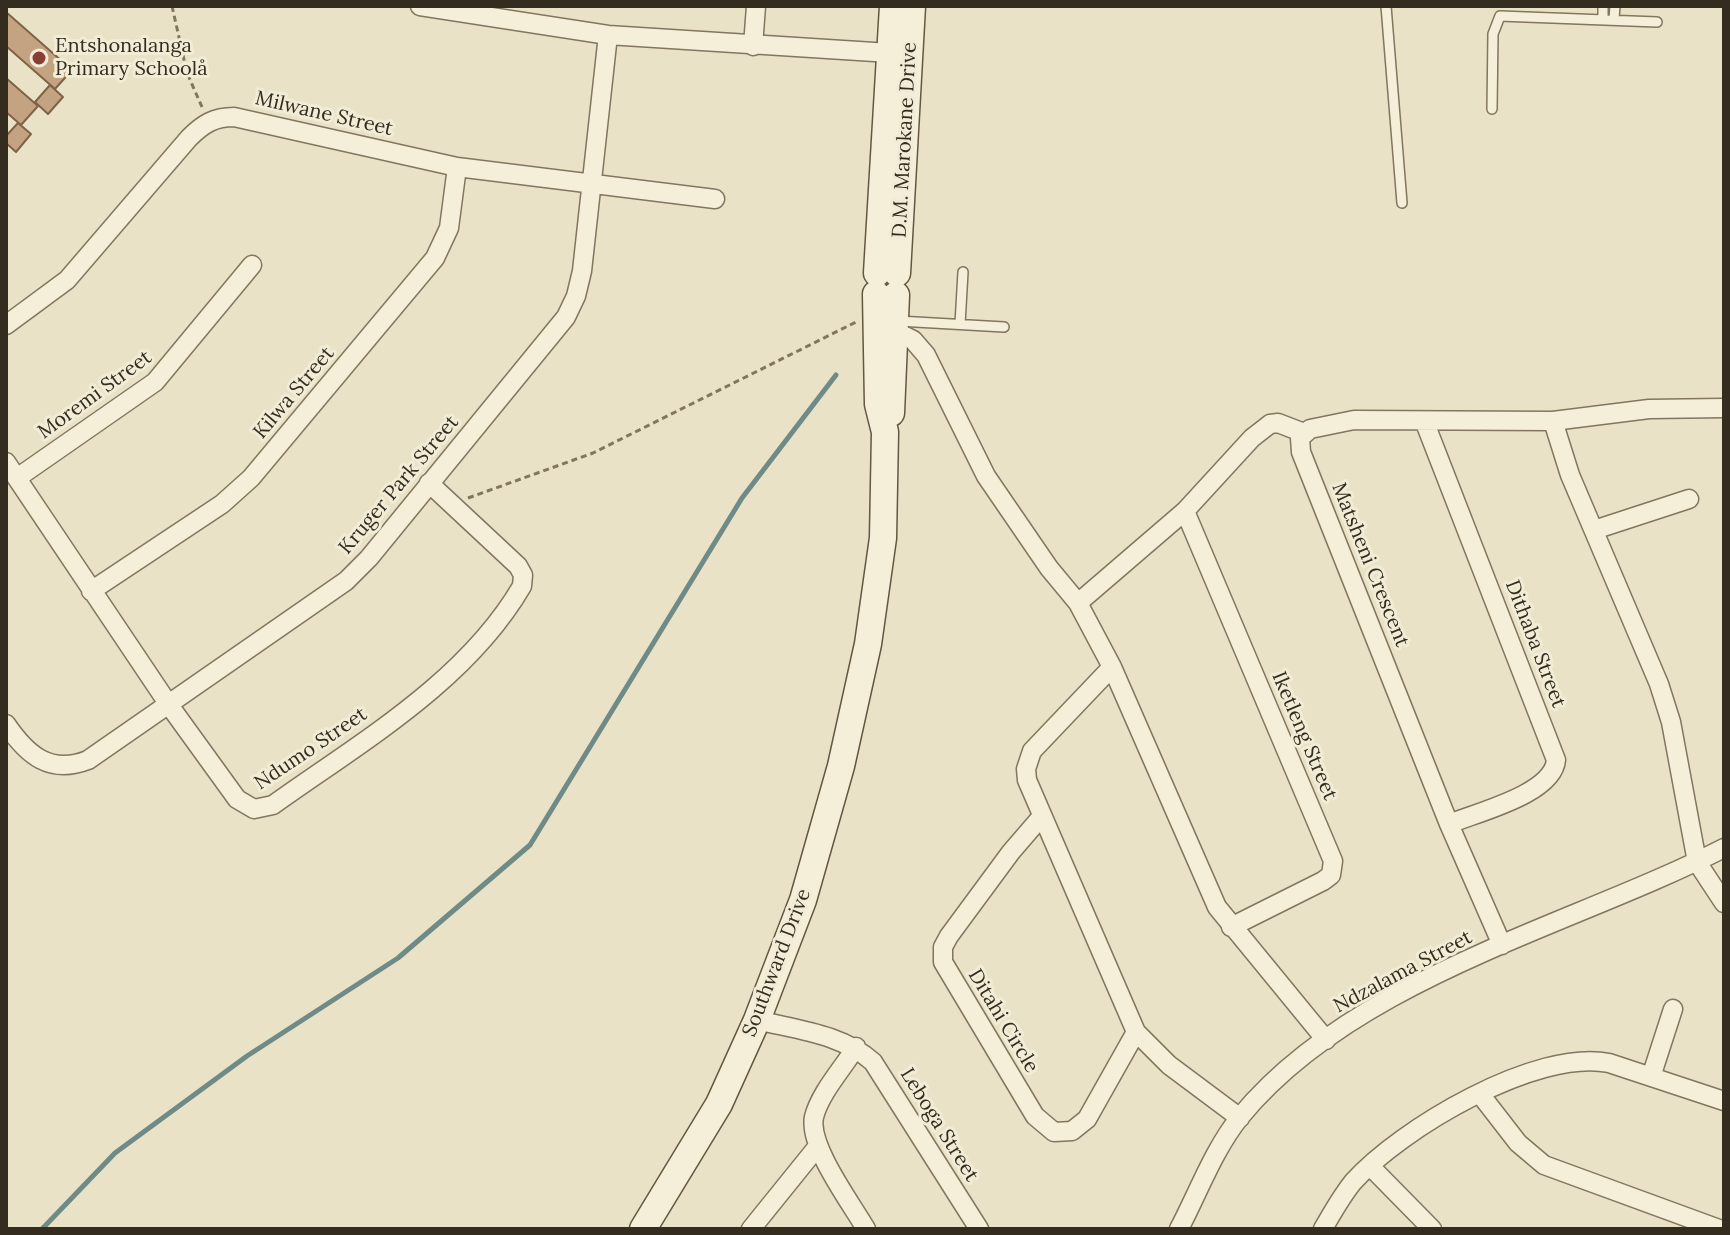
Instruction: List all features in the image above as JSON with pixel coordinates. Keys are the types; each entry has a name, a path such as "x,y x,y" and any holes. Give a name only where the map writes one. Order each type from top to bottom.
{"main road":[{"name":"D.M. Marokane Drive","path":"887,300 893,6"},
{"name":"D.M. Marokane Drive","path":"861,677 883,538 885,432 878,404 912,6"},
{"name":"Southward Drive","path":"643,1229 719,1104 785,951 819,845 861,677"}],"street":[{"path":"420,6 608,35 890,53"},
{"path":"753,46 756,6"},
{"name":"Kruger Park Street","path":"6,724 36,758 58,767 88,760 346,581 369,558 566,317 576,296 582,271 608,35"},
{"name":"Milwane Street","path":"208,121 234,117 457,167 715,199"},
{"path":"6,325 67,280 189,138 208,121"},
{"name":"Kilwa Street","path":"91,591 222,504 263,465 435,258 449,228 457,167"},
{"name":"Moremi Street","path":"17,478 155,382 252,265"},
{"path":"887,300 926,355 986,476 1049,568 1078,603 1112,667 1206,886 1231,927 1326,1040"},
{"path":"1078,603 1185,511 1261,430 1278,423 1304,433 1329,423 1354,420 1425,423 1553,421 1649,409 1724,408"},
{"path":"1553,421 1594,530 1659,684 1671,722 1697,862 1724,903"},
{"name":"Dithaba Street","path":"1425,423 1556,760 1555,770 1542,786 1449,824"},
{"name":"Matsheni Crescent","path":"1304,433 1300,438 1301,452 1449,824 1502,945"},
{"name":"Ndumo Street","path":"6,462 169,705 237,799 254,809 273,805 422,698 468,655 517,595 523,575 518,566 429,483"},
{"path":"1594,530 1689,499"},
{"name":"Iketleng Street","path":"1185,511 1333,861 1331,875 1323,881 1231,927"},
{"path":"1112,667 1039,742 1027,760 1027,780 1136,1032 1169,1065 1240,1118"},
{"name":"Ditahi Circle","path":"1042,816 949,936 943,947 943,962 1035,1116 1054,1132 1072,1131 1087,1119 1136,1032"},
{"name":"Ndzalama Street","path":"1179,1229 1240,1118 1326,1040 1392,999 1502,945 1724,848"},
{"path":"1651,1077 1673,1009"},
{"path":"757,1020 856,1047 814,1118 818,1146 866,1229"},
{"name":"Leboga Street","path":"856,1047 886,1080 979,1229"},
{"path":"1323,1229 1353,1183 1399,1141 1480,1094 1572,1060 1601,1061 1724,1101"},
{"path":"1480,1094 1518,1143 1544,1165 1719,1229"},
{"path":"751,1229 818,1146"},
{"path":"1370,1166 1432,1229"}],"lane":[{"path":"1386,6 1402,203"},
{"path":"1603,6 1609,18"},
{"path":"1609,18 1615,6"},
{"path":"1492,109 1493,34 1500,16 1657,22"},
{"path":"960,324 963,272"},
{"path":"887,300 960,324 1004,327"}],"path":[{"path":"172,6 187,73 208,121"},
{"path":"452,504 593,453 887,300"}],"building":[{"name":"Entshonalanga Primary Schoolå","path":"6,12 72,70 55,89 6,46"},
{"name":"Entshonalanga Primary Schoolå","path":"6,78 38,106 21,125 6,112"},
{"name":"Entshonalanga Primary Schoolå","path":"50,85 63,97 48,114 35,102"},
{"name":"Entshonalanga Primary Schoolå","path":"18,123 31,134 16,152 6,143 6,136"}],"waterway":[{"path":"42,1229 115,1153 247,1056 398,958 530,845 742,498 836,375"}],"place":[{"name":"Entshonalanga Primary Schoolå","path":"39,58"}]}
